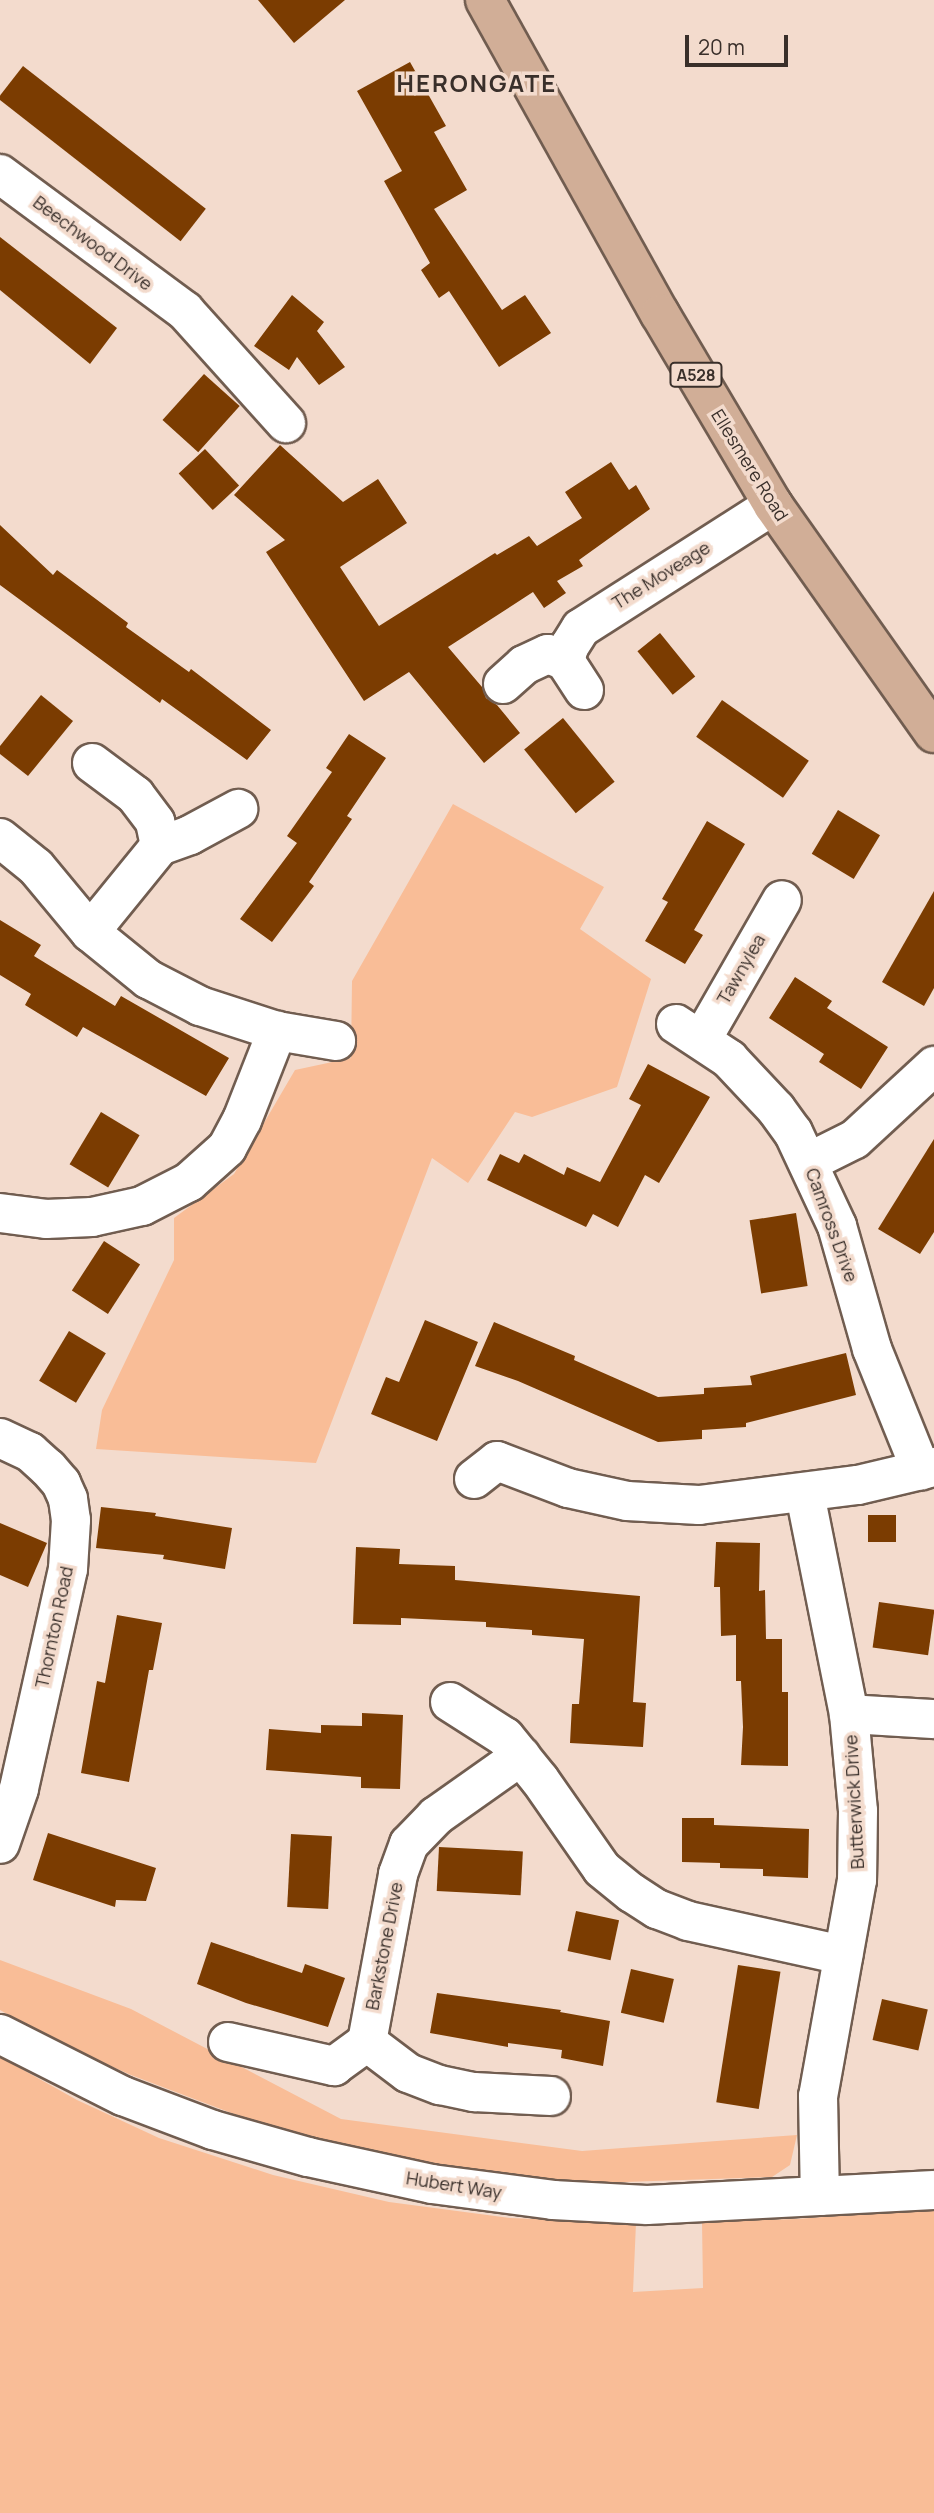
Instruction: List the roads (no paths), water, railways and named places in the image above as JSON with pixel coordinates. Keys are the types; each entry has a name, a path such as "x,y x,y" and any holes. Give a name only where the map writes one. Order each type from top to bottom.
{"main road":[{"name":"Ellesmere Road","path":"485,0 653,303 773,505 934,733"}],"street":[{"name":"Beechwood Drive","path":"0,174 185,311 286,424"},
{"name":"The Moveage","path":"503,684 524,665 548,654 575,675 569,647 581,628 603,611 773,505"},
{"path":"92,763 135,795 155,822 160,846"},
{"path":"90,932 160,846 190,835 238,809"},
{"path":"0,838 36,867 90,932 148,979 200,1006 277,1031 336,1041"},
{"name":"Tawnylea","path":"689,1031 782,900"},
{"path":"0,1213 46,1219 92,1217 142,1206 189,1182 226,1148 242,1120 277,1031"},
{"name":"Camross Drive","path":"689,1031 729,1059 776,1109 809,1162 845,1250 872,1349 927,1469"},
{"path":"809,1162 855,1139 934,1066"},
{"name":"Thornton Road","path":"0,1438 30,1452 61,1483 71,1520 68,1569 19,1789 0,1844"},
{"path":"474,1479 497,1461 548,1483 627,1501 699,1505 805,1493 927,1469"},
{"name":"Butterwick Drive","path":"805,1493 849,1714 858,1811 857,1880 818,2096 820,2196"},
{"path":"450,1702 505,1737 602,1869 632,1893 657,1909 688,1921 843,1955"},
{"path":"849,1714 934,1719"},
{"name":"Barkstone Drive","path":"367,2042 398,1874 410,1844 456,1800 521,1756"},
{"name":"Hubert Way","path":"0,2034 123,2096 213,2130 308,2157 432,2184 553,2200 647,2205 934,2190"},
{"path":"228,2042 334,2066 367,2042 408,2073 440,2085 474,2092 551,2096"}],"district":[{"name":"HERONGATE","path":"477,83"}]}
